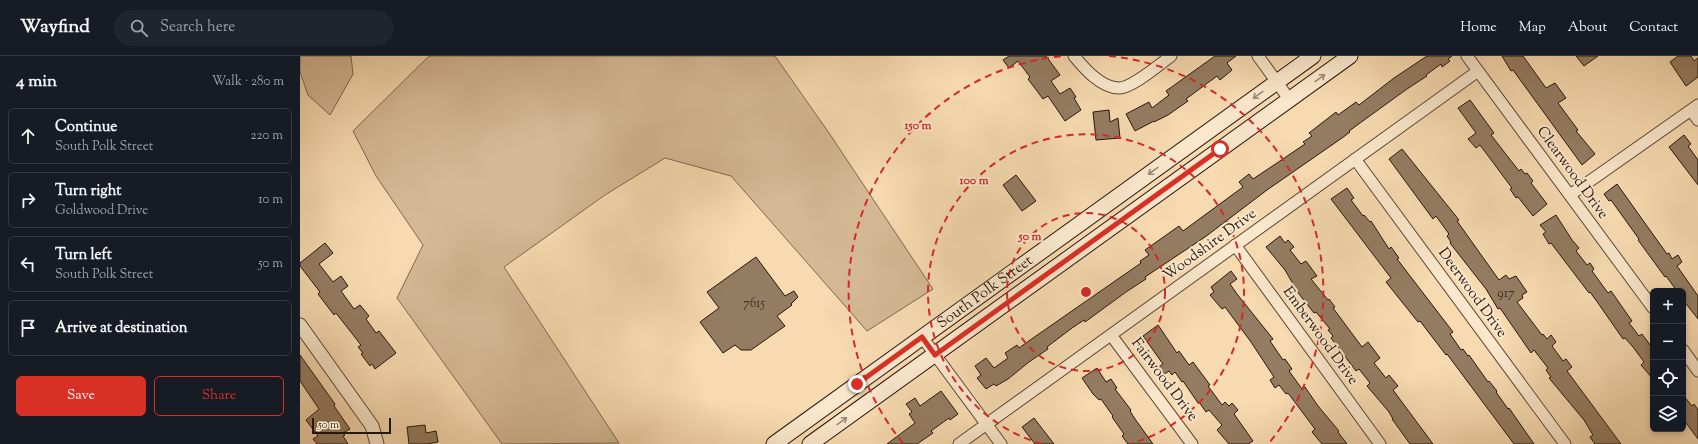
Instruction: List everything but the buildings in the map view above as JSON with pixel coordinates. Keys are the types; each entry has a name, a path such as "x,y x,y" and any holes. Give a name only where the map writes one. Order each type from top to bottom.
{"main road":[{"name":"South Polk Street","path":"774,444 1313,56"},
{"name":"South Polk Street","path":"810,444 1350,56"},
{"path":"1082,222 1094,240"}],"street":[{"path":"1074,56 1088,73 1105,84 1119,88 1133,83 1171,56"},
{"path":"1258,56 1290,99"},
{"name":"Clearwood Drive","path":"1467,56 1650,304"},
{"name":"Woodshire Drive","path":"959,444 1478,71"},
{"path":"1570,195 1695,108 1698,120"},
{"name":"Deerwood Drive","path":"1355,159 1565,444"},
{"name":"Emberwood Drive","path":"1235,246 1380,444"},
{"path":"300,326 372,426 376,444"},
{"name":"Fairwood Drive","path":"1111,334 1192,444"},
{"path":"922,337 1001,444"},
{"path":"1686,354 1698,371"}],"shaded area":[{"path":"300,56 351,56 353,74 330,115 308,95 300,72"},
{"path":"429,56 775,56 829,133 933,289 867,331 731,176 665,158 605,195 504,267 619,443 502,444 397,298 423,245 376,176 353,131"}],"route":[{"path":"857,384 922,337 935,355 1220,149"}]}
